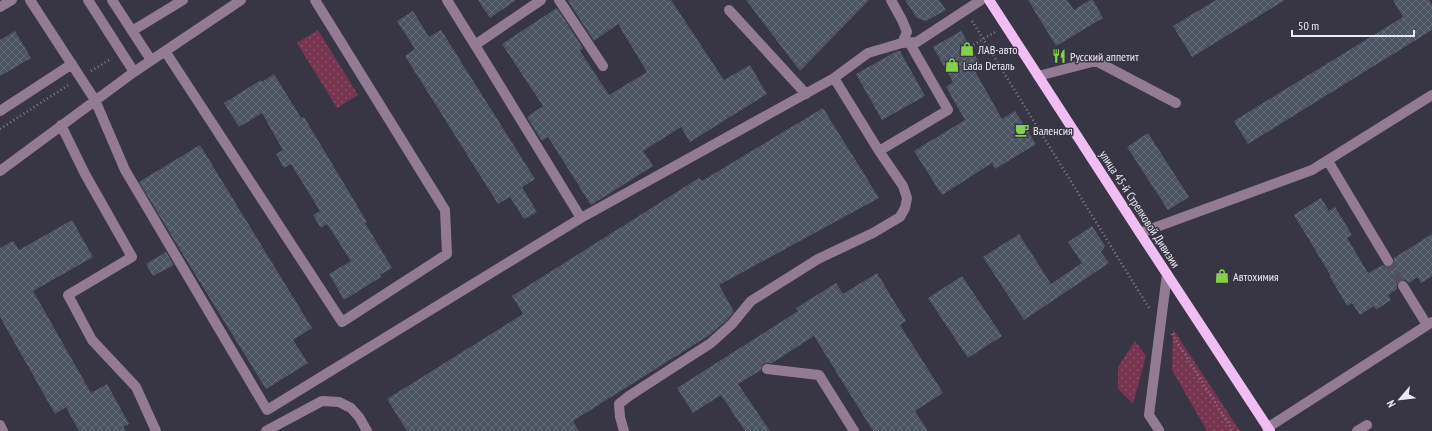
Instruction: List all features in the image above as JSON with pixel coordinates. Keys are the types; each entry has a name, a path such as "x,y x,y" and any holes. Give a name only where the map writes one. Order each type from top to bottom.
{"main road":[{"name":"улица 45-й Стрелковой Дивизии","path":"989,0 1268,429"}],"street":[{"path":"0,8 12,0"},
{"path":"30,0 95,100 125,170 267,410 581,218 834,78 868,53 905,43 917,42 981,0"},
{"path":"88,0 134,72"},
{"path":"112,0 151,60"},
{"path":"132,31 183,0"},
{"path":"0,171 134,72 241,0"},
{"path":"165,51 342,322 447,254 445,210 315,0"},
{"path":"447,0 581,218"},
{"path":"475,45 542,0"},
{"path":"559,0 604,66"},
{"path":"880,151 948,110 905,43 907,32 891,0"},
{"path":"729,10 806,94"},
{"path":"1038,76 1096,61 1176,103"},
{"path":"0,110 72,64"},
{"path":"624,431 620,417 619,404 629,396 712,343 732,324 751,301 818,259 873,233 900,217 905,208 907,198 903,186 834,78"},
{"path":"1140,234 1312,170 1432,95"},
{"path":"61,125 85,174 132,257 68,296 92,340 136,387 156,431"},
{"path":"1328,161 1388,261"},
{"path":"1159,430 1149,415 1167,274"},
{"path":"1268,429 1429,324 1403,286"},
{"path":"767,369 819,375 854,431"},
{"path":"266,431 322,401 339,402 351,408 359,417 366,431"},
{"path":"0,425 4,431"},
{"path":"1357,431 1367,426"}],"path":[{"path":"966,10 1151,311 1176,339 1233,431"},
{"path":"970,47 1006,26"},
{"path":"0,129 80,77 122,53"}],"shaded area":[{"path":"318,30 358,95 337,108 297,43"},
{"path":"1173,329 1240,431 1207,431 1172,370"},
{"path":"1135,341 1146,356 1133,404 1118,389 1118,367"}],"building":[{"path":"478,0 516,0 490,18"},
{"path":"671,0 724,80 750,65 767,94 690,142 681,127 643,151 653,166 591,205 548,137 542,141 527,117 543,106 502,44 557,8 583,48 580,51 609,95 647,72 618,24 594,41 568,1"},
{"path":"746,0 869,0 800,71"},
{"path":"905,0 939,0 946,10 926,21 917,18"},
{"path":"1028,0 1067,0 1074,10 1090,0 1093,0 1103,18 1056,46"},
{"path":"1216,0 1285,0 1192,57 1173,26"},
{"path":"1393,0 1429,0 1432,5 1432,30 1248,144 1234,121 1403,17"},
{"path":"413,11 429,37 441,30 535,179 522,187 537,212 524,219 510,197 498,204 405,56 415,49 397,21"},
{"path":"15,31 31,58 0,76 0,40"},
{"path":"961,31 979,62 972,66 1002,119 1015,111 1036,144 995,169 992,163 942,195 914,151 965,120 946,87 953,82 933,47"},
{"path":"897,51 900,51 925,96 882,120 856,74"},
{"path":"274,74 301,118 304,117 367,222 365,223 392,268 380,275 381,277 344,300 329,274 351,261 327,224 321,228 313,215 320,211 291,164 284,168 276,154 283,150 262,113 239,127 224,103 261,80 262,82"},
{"path":"823,108 879,198 719,285 734,312 711,334 573,421 579,431 407,431 387,399 523,314 512,296 699,178 702,181"},
{"path":"1148,133 1189,197 1168,210 1127,147"},
{"path":"200,145 312,328 293,340 308,363 266,389 139,182"},
{"path":"1321,198 1329,211 1335,207 1352,235 1347,238 1368,273 1383,265 1388,267 1392,266 1394,258 1432,234 1432,276 1421,283 1418,277 1409,283 1406,280 1400,280 1397,283 1397,289 1388,295 1391,300 1376,310 1374,306 1360,315 1352,303 1347,306 1330,277 1331,276 1294,215"},
{"path":"72,220 93,257 33,291 91,393 107,384 129,424 123,427 126,431 79,431 66,407 55,414 0,317 0,248 13,241 19,250"},
{"path":"1092,226 1105,246 1101,252 1109,263 1024,320 983,257 1019,234 1051,284 1082,263 1068,242"},
{"path":"166,252 174,265 153,276 146,264"},
{"path":"877,273 906,321 900,325 943,393 915,411 928,431 873,431 814,336 772,363 764,363 761,370 738,384 770,431 745,431 721,395 693,413 677,388 798,311 796,308 836,283 843,294"},
{"path":"962,276 1002,336 968,358 928,298"}],"tunnel":[{"path":"1388,261 1403,286"}],"place":[{"name":"ЛАВ-авто","path":"967,49"},
{"name":"Русский аппетит","path":"1059,56"},
{"name":"Lada Dеталь","path":"952,65"},
{"name":"Валенсия","path":"1022,130"},
{"name":"Автохимия","path":"1222,276"}]}
